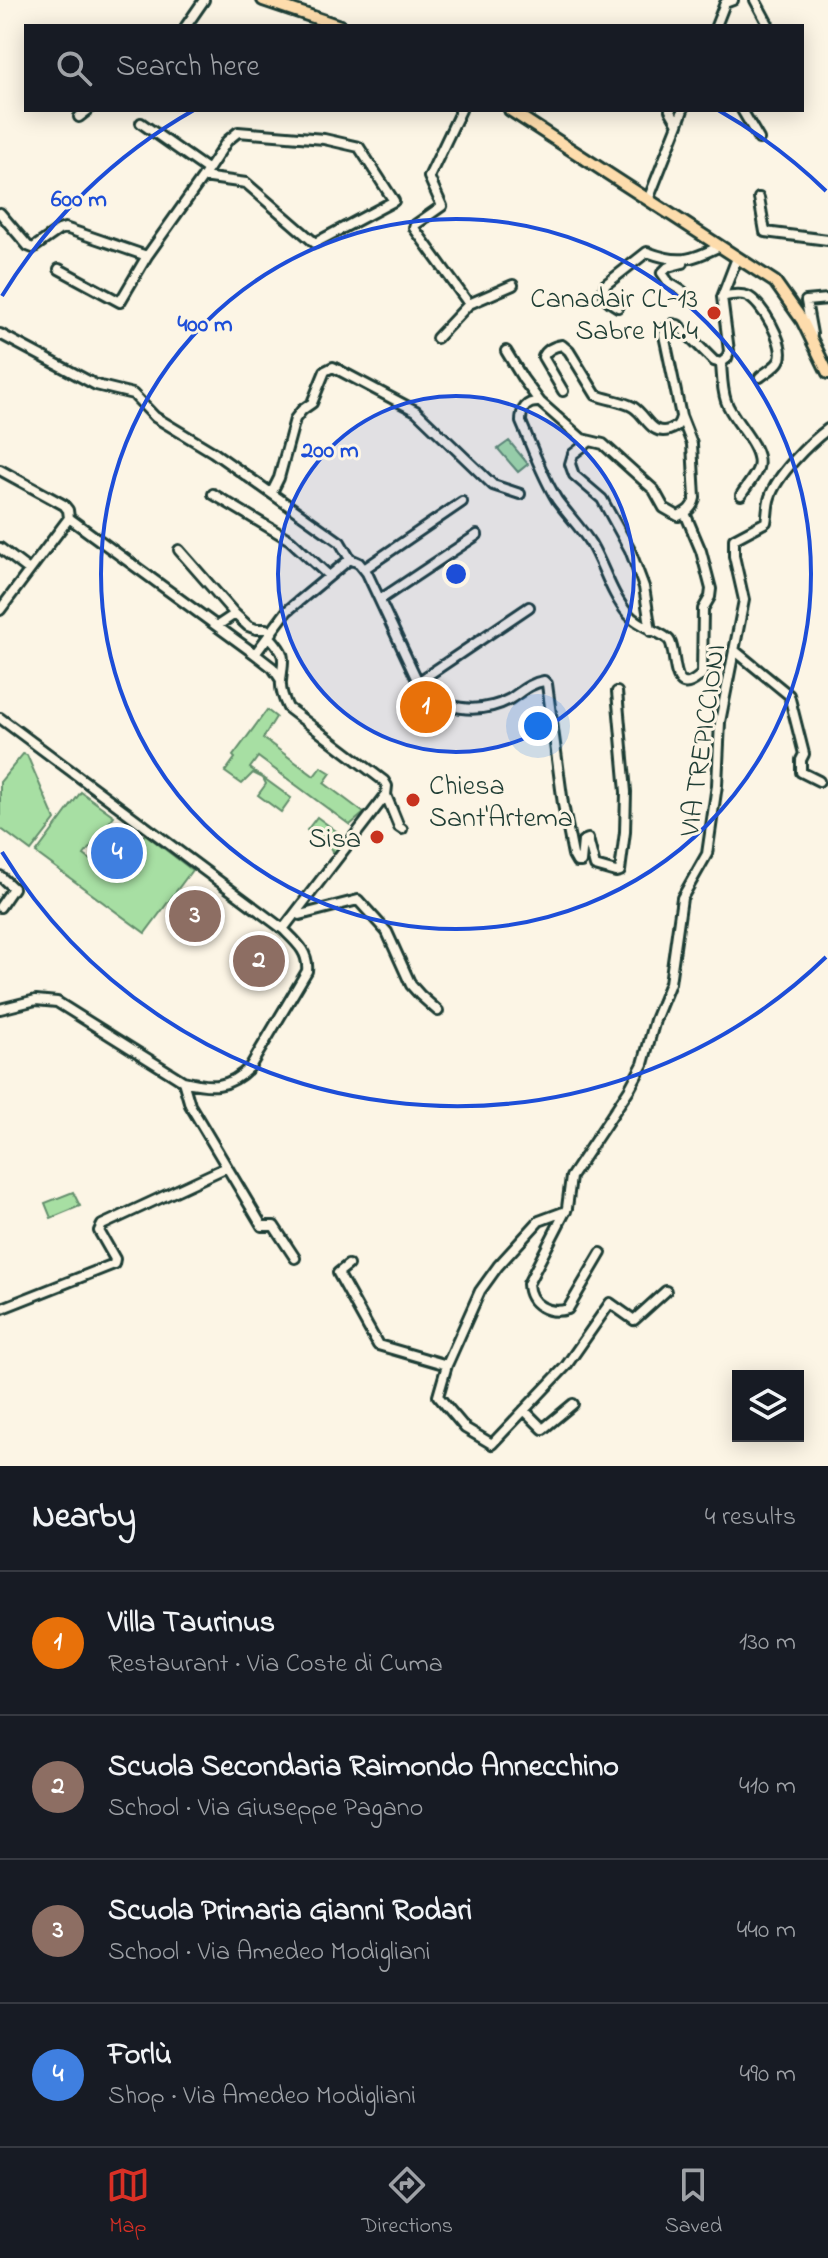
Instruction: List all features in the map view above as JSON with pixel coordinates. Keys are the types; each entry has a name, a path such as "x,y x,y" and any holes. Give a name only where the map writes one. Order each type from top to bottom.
{"main road":[{"path":"263,0 334,24"},
{"path":"513,112 775,282 802,320 828,373"}],"street":[{"path":"188,22 204,0"},
{"path":"717,0 722,10"},
{"path":"717,24 725,3 733,0"},
{"path":"755,0 768,24"},
{"path":"79,117 85,112"},
{"path":"460,112 429,177 442,206 414,228 469,304"},
{"path":"671,112 678,124"},
{"path":"648,200 682,112"},
{"path":"743,112 759,139"},
{"path":"59,269 120,302 147,256 206,173 227,141 238,132 342,142 359,147 394,201 315,243 246,183 206,173 141,123"},
{"path":"759,198 765,232 828,240"},
{"path":"0,213 33,248 65,228 147,256"},
{"path":"618,307 606,300 605,285 647,252 669,260 702,255 720,246"},
{"path":"682,291 669,283 662,273 668,267 690,258"},
{"path":"721,363 729,351 722,297 737,258"},
{"path":"669,260 661,267 659,274 670,290"},
{"path":"437,338 469,304 513,285"},
{"path":"722,297 735,294 749,296 764,311 774,330 781,355 779,361 760,377"},
{"path":"813,343 806,301 828,299"},
{"path":"506,351 540,402 582,439 603,444 654,490 664,508 678,516 693,506 695,498 692,444 681,416 665,329 673,324 678,325 714,361 721,363"},
{"path":"0,334 96,385 133,394 155,417 213,452 340,542 350,559 364,569 381,599 418,682 436,700 477,710 507,700 535,682 544,681 547,684 573,855 577,862 581,862 583,841 588,839 595,866 616,872 620,871 622,858 626,792 617,692"},
{"path":"563,391 543,357 545,352 562,345 569,351 596,395 631,406 654,429 663,432 679,424 681,416"},
{"path":"721,363 726,401 759,458 758,468 741,495"},
{"path":"272,492 279,478 295,419 312,403 325,371 333,367 416,411 493,485 520,494"},
{"path":"540,402 533,401 525,406 521,412 521,422 556,498 591,544 618,600 630,617 668,638 676,676 687,682 696,680 702,674 703,609 711,589 701,551 685,513"},
{"name":"VIA TREPICCIONI","path":"601,1253 568,1309 562,1311 539,1306 530,1298 528,1284 566,1211 571,1177 623,1100 643,1064 655,1020 670,983 682,898 707,854 717,785 720,722 744,600 734,556 734,539 766,522 774,486 828,429"},
{"path":"590,441 573,454 570,464 574,475 602,499 630,550 644,587 651,631"},
{"path":"0,470 64,505 69,518 0,610"},
{"path":"213,494 290,540 329,576"},
{"path":"364,569 462,502"},
{"path":"69,518 273,668 281,680"},
{"path":"381,599 477,535"},
{"path":"0,548 29,570"},
{"path":"179,550 235,614 248,626 266,629 271,635 283,655 285,664 281,680 288,708 384,781 386,795 402,829"},
{"path":"253,653 271,635 287,611 350,559"},
{"path":"418,682 529,607"},
{"path":"217,626 235,614"},
{"path":"734,650 789,695 804,754 801,772 819,781"},
{"path":"273,668 285,664"},
{"path":"0,718 283,929 299,945 308,960 307,971 250,1067 225,1085 183,1081 57,1002 44,999 0,1009"},
{"path":"283,929 386,795"},
{"path":"0,876 12,886 0,907"},
{"path":"296,913 300,915 358,900 387,932 411,985 438,1011"},
{"path":"183,1081 190,1105 262,1226 274,1226 295,1258"},
{"path":"1,1307 114,1264 115,1259 99,1231 102,1225 227,1167"},
{"path":"566,1211 539,1221 480,1291 447,1365 438,1396 465,1428 492,1444 566,1366 610,1303 634,1320 666,1291"},
{"path":"348,1265 338,1273 378,1345 447,1365"},
{"path":"524,1410 543,1429 573,1404"}],"green space":[{"path":"509,441 528,464 518,472 498,449"},
{"path":"267,710 276,717 263,738 314,776 321,767 331,773 324,783 364,813 350,825 258,757 250,768 291,798 281,812 258,795 266,784 263,778 253,773 242,784 225,772"},
{"path":"23,754 27,755 55,820 31,851 0,828 0,782"},
{"path":"81,792 114,816 84,855 113,876 145,834 192,870 145,933 36,853"},
{"path":"317,817 347,839 335,854 307,830"},
{"path":"73,1192 80,1206 51,1218 45,1203"}],"place":[{"name":"Canadair CL-13 Sabre Mk.4","path":"714,313"},
{"name":"Villa Taurinus","path":"426,707"},
{"name":"Chiesa Sant'Artema","path":"413,800"},
{"name":"Sisa","path":"377,837"},
{"name":"Forlù","path":"117,853"},
{"name":"Scuola Primaria Gianni Rodari","path":"195,916"},
{"name":"Scuola Secondaria Raimondo Annecchino","path":"259,961"}]}
